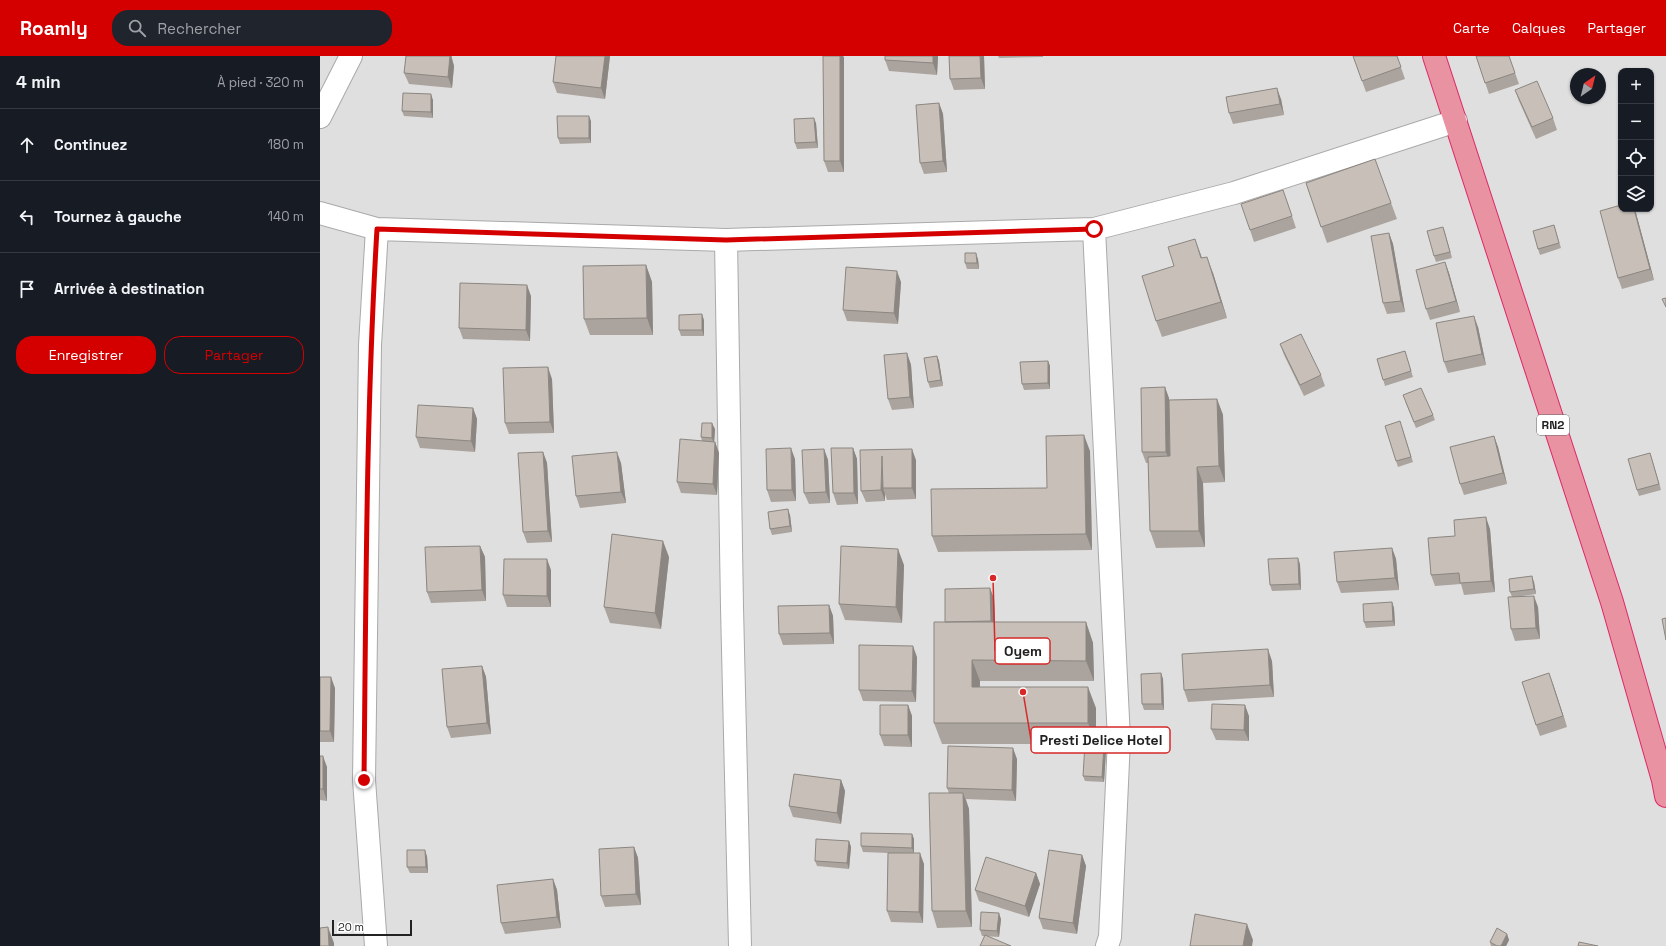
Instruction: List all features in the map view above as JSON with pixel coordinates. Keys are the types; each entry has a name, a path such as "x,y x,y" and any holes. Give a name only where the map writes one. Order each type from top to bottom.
{"highway":[{"name":"RN2","path":"1434,56 1612,602 1663,780 1666,796"}],"street":[{"path":"320,117 351,56"},
{"path":"320,214 377,229 726,240 1094,229 1234,193 1456,121"},
{"path":"376,946 364,772 370,353 377,229"},
{"path":"1094,229 1119,739 1110,937 1107,946"},
{"path":"726,240 732,615 740,946"}],"shaded area":[{"path":"320,56 1666,56 1666,946 320,946"}],"building":[{"path":"406,56 450,56 448,77 404,73"},
{"path":"556,56 605,56 601,88 553,82"},
{"path":"823,56 840,56 840,161 824,161"},
{"path":"885,56 933,56 933,63 885,60"},
{"path":"949,56 980,56 981,78 950,79"},
{"path":"1353,56 1397,56 1401,67 1362,81"},
{"path":"1476,56 1509,56 1515,73 1485,83"},
{"path":"1537,81 1553,118 1532,127 1515,90"},
{"path":"1277,88 1280,104 1229,113 1226,97"},
{"path":"403,93 431,94 431,112 402,111"},
{"path":"939,103 943,161 920,163 916,105"},
{"path":"557,116 589,116 589,138 558,138"},
{"path":"814,118 816,142 795,143 794,119"},
{"path":"1375,159 1391,203 1321,227 1306,183"},
{"path":"1283,190 1292,216 1250,230 1241,204"},
{"path":"1618,206 1618,212 1635,212 1650,269 1618,278 1600,211"},
{"path":"1554,225 1559,243 1538,249 1533,231"},
{"path":"1443,227 1450,252 1434,256 1427,231"},
{"path":"1389,233 1401,301 1383,303 1371,236"},
{"path":"1195,239 1201,258 1207,257 1221,302 1156,321 1142,276 1174,266 1168,247"},
{"path":"965,253 976,253 977,263 965,263"},
{"path":"1445,262 1456,301 1426,309 1416,270"},
{"path":"646,265 647,318 584,319 583,266"},
{"path":"846,267 897,271 894,313 843,310"},
{"path":"460,283 527,285 526,330 459,328"},
{"path":"1666,298 1666,307 1662,299"},
{"path":"702,314 702,330 679,330 679,315"},
{"path":"1474,316 1482,354 1444,362 1436,323"},
{"path":"1301,334 1321,375 1300,385 1280,344"},
{"path":"1405,351 1411,371 1383,380 1377,359"},
{"path":"907,353 910,397 888,399 884,355"},
{"path":"937,356 941,380 928,382 924,358"},
{"path":"1048,361 1048,383 1022,384 1020,362"},
{"path":"548,367 550,422 505,423 503,368"},
{"path":"1165,387 1166,452 1142,452 1141,388"},
{"path":"1421,388 1433,415 1414,422 1403,395"},
{"path":"1217,399 1219,466 1197,467 1199,531 1150,531 1148,457 1170,456 1169,400"},
{"path":"418,405 473,408 471,441 416,437"},
{"path":"1400,421 1411,457 1396,461 1385,426"},
{"path":"702,423 712,423 712,438 701,437"},
{"path":"1084,435 1086,534 932,536 931,489 1047,488 1046,436"},
{"path":"1494,436 1503,473 1460,484 1450,447"},
{"path":"680,439 715,442 713,484 677,482"},
{"path":"791,448 792,490 767,490 766,449"},
{"path":"831,448 853,448 854,493 833,493"},
{"path":"824,449 826,492 804,493 802,450"},
{"path":"912,449 912,488 883,488 882,456 881,490 861,491 860,450"},
{"path":"543,452 548,531 523,532 518,453"},
{"path":"617,452 621,492 576,496 572,456"},
{"path":"1650,453 1659,484 1637,490 1628,459"},
{"path":"788,509 790,526 770,529 768,512"},
{"path":"1486,517 1491,581 1460,583 1459,573 1431,575 1428,538 1455,536 1454,520"},
{"path":"612,534 663,541 655,613 604,607"},
{"path":"480,546 482,590 427,592 425,547"},
{"path":"841,546 898,549 896,607 839,604"},
{"path":"1392,548 1395,578 1337,582 1334,552"},
{"path":"1298,558 1299,584 1270,585 1268,559"},
{"path":"504,559 547,559 547,596 503,595"},
{"path":"1532,576 1534,589 1510,592 1509,579"},
{"path":"990,588 991,621 945,622 945,589"},
{"path":"1534,596 1536,628 1511,629 1508,597"},
{"path":"1392,602 1393,621 1364,622 1363,604"},
{"path":"829,605 830,633 779,634 778,606"},
{"path":"1666,618 1666,640 1662,619"},
{"path":"934,622 1086,622 1086,661 972,660 972,687 1088,687 1088,723 934,723"},
{"path":"859,645 913,646 912,691 859,690"},
{"path":"1268,649 1270,685 1184,690 1182,654"},
{"path":"482,666 487,723 447,727 442,669"},
{"path":"1161,673 1162,704 1142,704 1141,674"},
{"path":"1549,673 1563,716 1536,725 1522,682"},
{"path":"320,677 331,677 330,731 320,731"},
{"path":"1212,704 1245,705 1244,730 1211,729"},
{"path":"880,705 908,705 908,735 880,735"},
{"path":"1085,744 1104,745 1102,777 1083,776"},
{"path":"948,746 1013,748 1012,790 947,788"},
{"path":"320,756 323,756 323,789 320,789"},
{"path":"794,774 841,780 837,813 789,806"},
{"path":"929,793 963,793 966,911 932,911"},
{"path":"861,833 912,834 912,848 861,846"},
{"path":"816,839 849,841 847,863 815,861"},
{"path":"634,847 636,894 601,896 599,849"},
{"path":"407,850 425,850 426,867 407,867"},
{"path":"1049,850 1082,855 1073,923 1039,918"},
{"path":"888,853 920,853 919,912 887,911"},
{"path":"986,857 1036,873 1025,906 975,890"},
{"path":"553,879 557,917 501,923 497,885"},
{"path":"981,912 999,913 997,931 980,930"},
{"path":"1195,914 1247,924 1243,946 1190,946"},
{"path":"328,927 329,946 320,946 320,928"},
{"path":"1497,928 1507,934 1501,946 1497,946 1490,942"},
{"path":"985,935 1011,946 980,946"},
{"path":"1579,942 1598,946 1578,946"}],"place":[{"name":"Oyem","path":"993,578"},
{"name":"Presti Delice Hotel","path":"1023,692"}],"route":[{"path":"364,780 366,522 370,345 377,229 726,240 1094,229"}]}
